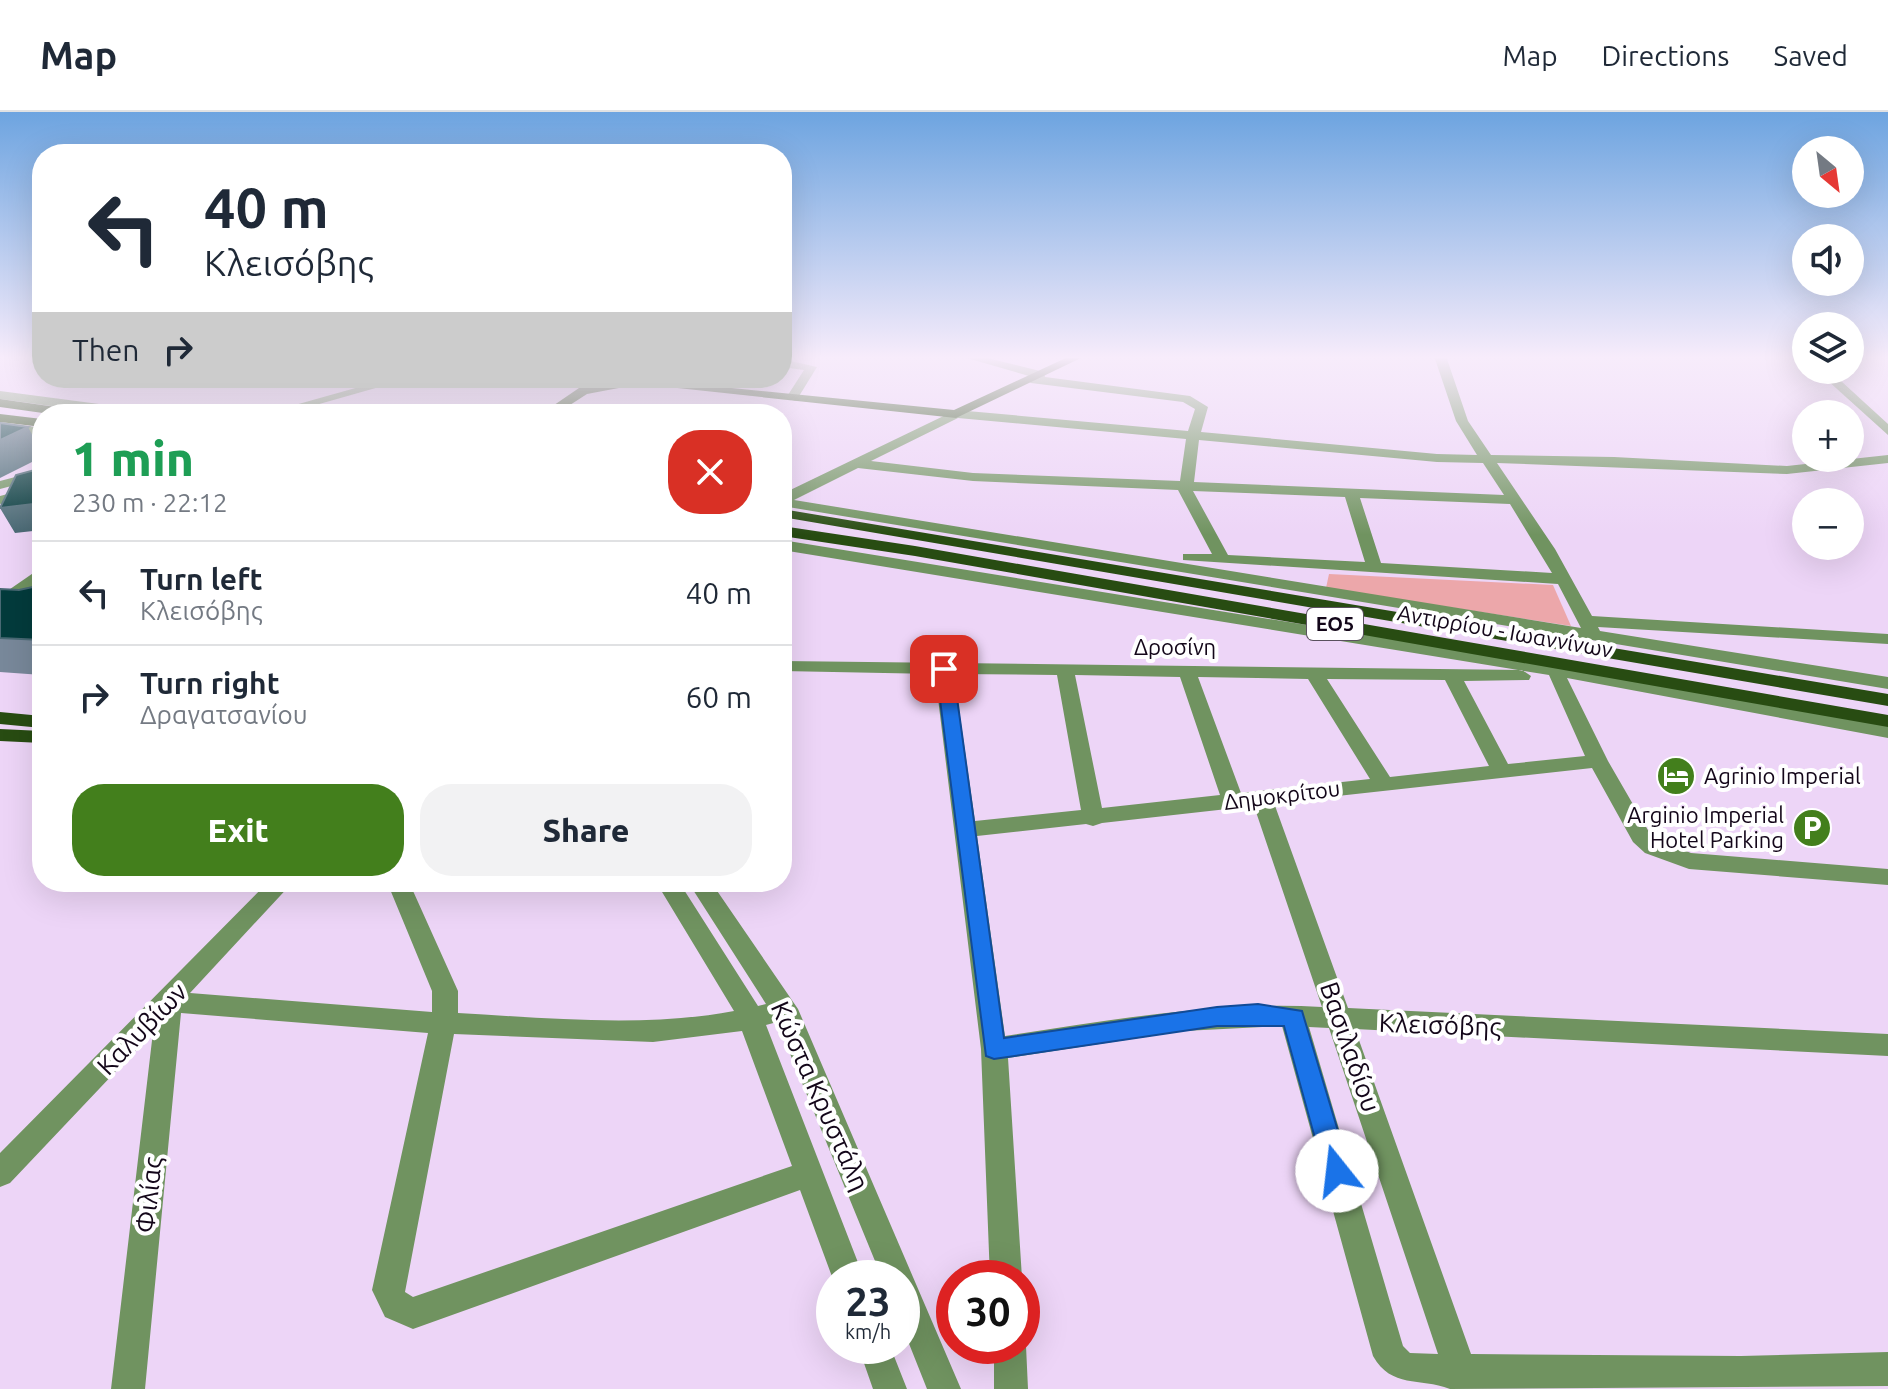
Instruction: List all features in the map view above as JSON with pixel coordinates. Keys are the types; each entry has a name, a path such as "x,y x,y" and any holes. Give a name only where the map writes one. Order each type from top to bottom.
{"main road":[{"path":"0,418 32,422"},
{"name":"Αντιρρίου - Ιωαννίνων","path":"792,514 1162,570 1888,700"},
{"name":"Αντιρρίου - Ιωαννίνων","path":"792,533 911,557 1035,574 1618,677 1888,721"},
{"path":"0,718 32,721"},
{"path":"0,735 32,737"}],"street":[{"path":"792,496 953,416"},
{"path":"972,416 1193,438 1489,459 1803,470 1888,459"},
{"path":"1200,416 1186,486 1188,504 1223,559"},
{"path":"1460,416 1516,500 1591,629"},
{"path":"1871,416 1888,431"},
{"path":"0,426 32,431"},
{"path":"860,464 973,477 1516,500"},
{"path":"0,485 32,477"},
{"path":"0,500 32,492"},
{"path":"1351,493 1375,569"},
{"path":"792,503 1162,570 1591,629 1888,683"},
{"path":"792,546 911,557 1562,674 1618,677 1888,732"},
{"path":"1162,570 1171,556 1564,579"},
{"path":"0,604 32,580"},
{"path":"0,590 19,591"},
{"path":"1591,629 1888,639"},
{"path":"1373,641 1385,664 1381,672"},
{"name":"Δροσίνη","path":"792,666 1562,674"},
{"path":"944,669 994,1049 1005,1260"},
{"path":"1065,671 1093,819"},
{"path":"1187,671 1233,801"},
{"path":"1313,672 1384,784"},
{"path":"1451,674 1502,772"},
{"path":"1562,674 1598,761 1641,837 1669,856 1689,861 1888,877"},
{"name":"Δημοκρίτου","path":"966,830 1093,819 1598,761"},
{"name":"Βασιλαδίου","path":"1262,798 1465,1380"},
{"name":"Καλυβίων","path":"0,1173 273,892"},
{"path":"402,892 445,991 445,1024 388,1290 392,1303 400,1311 413,1313 808,1174"},
{"name":"Κώστα Κρυστάλη","path":"674,892 732,981 751,1020 841,1260"},
{"name":"Κώστα Κρυστάλη","path":"706,892 785,1009 890,1260"},
{"path":"169,1002 445,1024 657,1032 710,1029 785,1009"},
{"name":"Φιλίας","path":"128,1389 169,1002"},
{"name":"Κλεισόβης","path":"994,1049 1217,1016 1258,1014 1341,1021 1888,1045"},
{"path":"1293,1018 1389,1356 1403,1370 1465,1380 1888,1369"},
{"path":"920,1331 944,1389"},
{"path":"881,1364 890,1389"},
{"path":"1010,1364 1011,1389"}],"shaded area":[{"path":"1329,574 1553,585 1571,626 1326,588"}],"building":[{"path":"0,423 28,427 0,440"},
{"path":"32,471 32,504 0,508 16,475"},
{"path":"32,587 32,640 0,638 0,589"}],"place":[{"name":"Agrinio Imperial","path":"1676,776"},
{"name":"Arginio Imperial Hotel Parking","path":"1812,828"}],"route":[{"path":"944,669 994,1049 1217,1016 1258,1014 1293,1018 1337,1171"}]}
